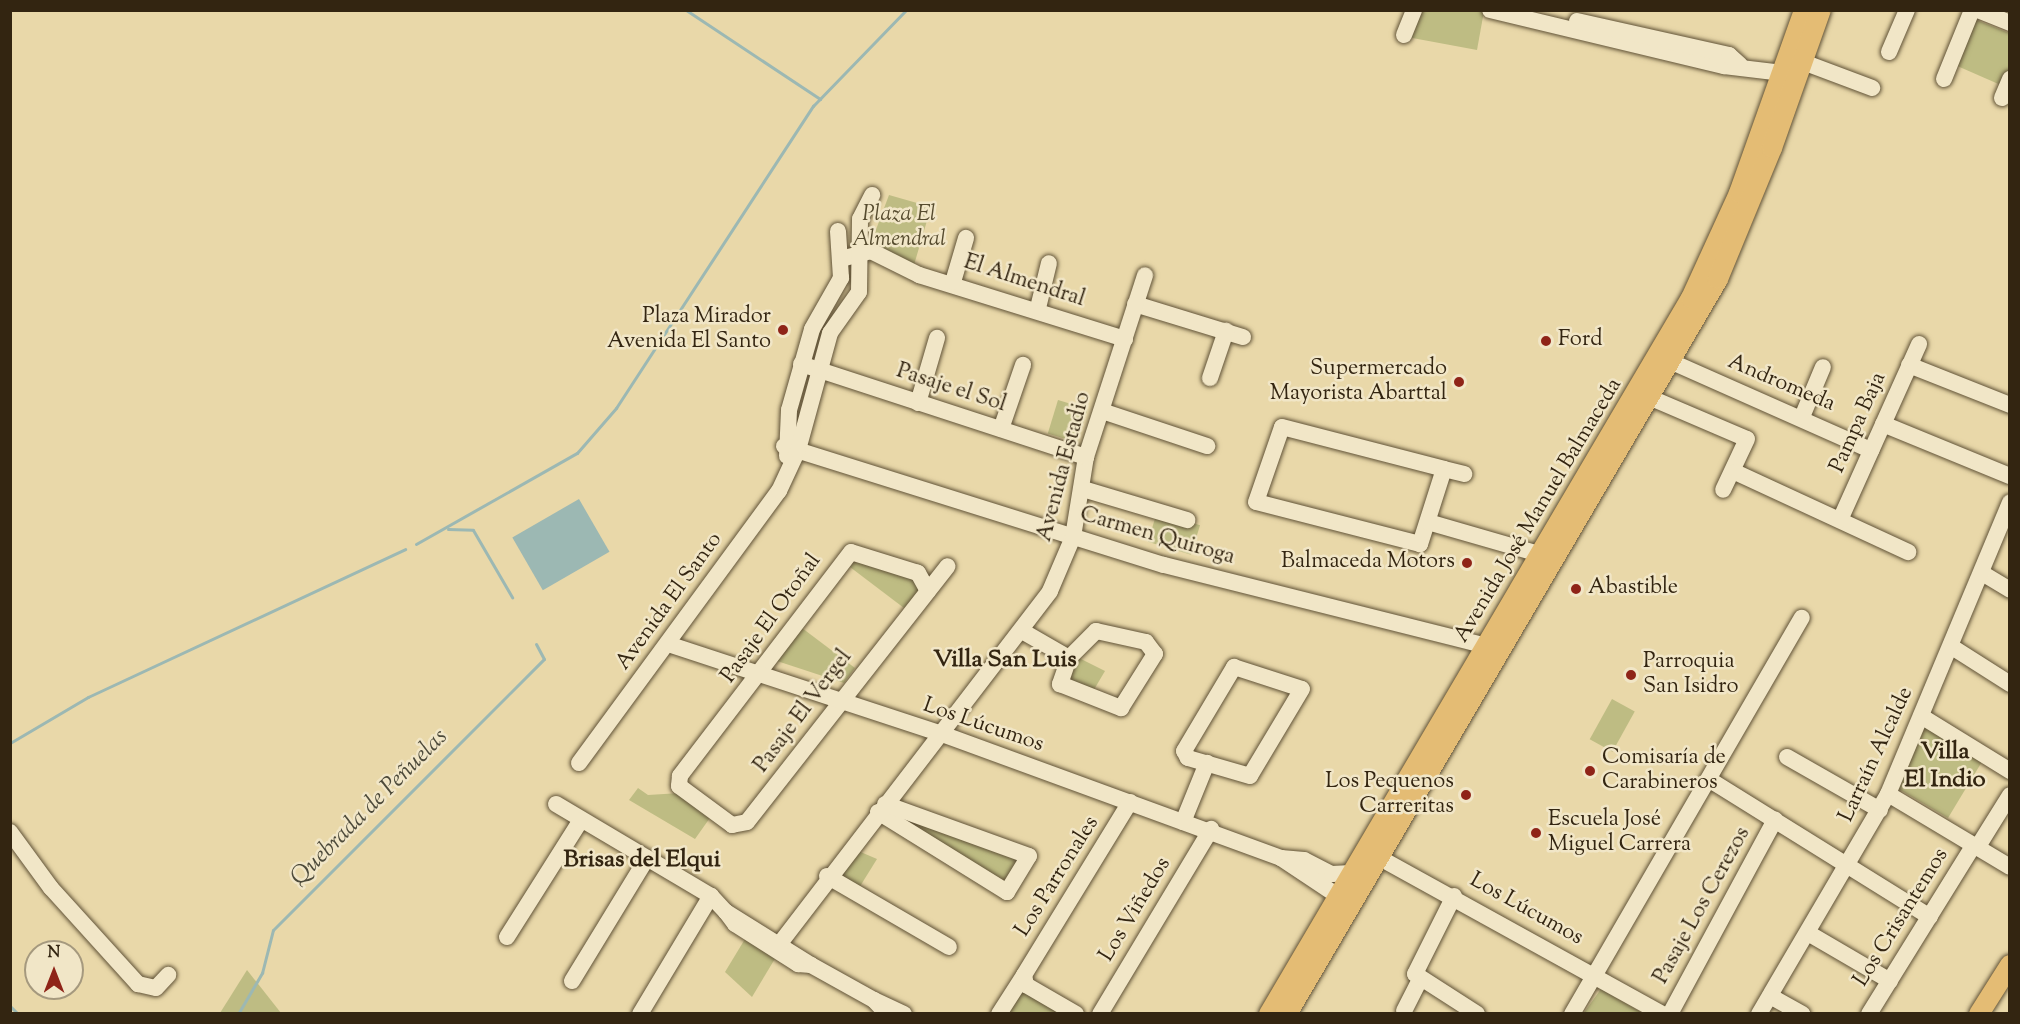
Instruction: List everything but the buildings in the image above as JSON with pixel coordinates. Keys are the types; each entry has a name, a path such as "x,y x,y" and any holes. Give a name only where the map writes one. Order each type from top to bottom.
{"main road":[{"name":"Avenida José Manuel Balmaceda","path":"1287,1014 1345,901 1352,873 1373,854 1486,646 1691,298 1739,193 1804,10"},
{"name":"Avenida José Manuel Balmaceda","path":"1269,1014 1345,901 1672,362 1731,250 1821,10"},
{"path":"1983,1012 2010,965"}],"street":[{"path":"1404,35 1414,10"},
{"path":"1490,10 1639,41 1729,55 1740,64 1783,73"},
{"path":"1534,10 1560,23"},
{"path":"1889,52 1907,10"},
{"path":"1944,79 1972,10"},
{"path":"1978,10 2010,23"},
{"path":"1803,62 1872,88"},
{"path":"2002,98 2010,79"},
{"name":"Avenida El Santo","path":"579,763 779,491 820,370 830,333 859,292 860,219 872,195"},
{"name":"Avenida El Santo","path":"790,453 801,364 812,328 837,291 841,258 838,231"},
{"path":"953,282 966,238"},
{"name":"El Almendral","path":"841,258 871,251 913,272 1038,308 1125,339"},
{"path":"1038,308 1049,263"},
{"name":"Avenida Estadio","path":"782,942 827,876 942,734 1050,591 1073,537 1083,489 1086,457 1145,275"},
{"path":"1135,304 1243,337"},
{"path":"1210,378 1226,331"},
{"path":"918,403 938,338"},
{"name":"Pampa Baja","path":"1840,520 1919,344"},
{"name":"Andromeda","path":"1672,362 1803,417 1871,450"},
{"name":"Pasaje el Sol","path":"801,364 1086,457"},
{"path":"1001,429 1023,365"},
{"path":"1909,365 2010,405"},
{"path":"1803,417 1823,367"},
{"path":"1651,398 1746,440 1735,472 1723,490"},
{"path":"1102,411 1207,446"},
{"path":"1883,424 2010,476"},
{"path":"1444,469 1420,544 1256,502 1282,427 1464,474"},
{"name":"Carmen Quiroga","path":"790,453 1073,537 1486,646"},
{"path":"1735,472 1908,552"},
{"path":"1083,489 1187,520"},
{"name":"Larraín Alcalde","path":"1759,1014 1888,794 1952,647 2010,502"},
{"path":"1428,522 1539,554"},
{"name":"Pasaje El Otoñal","path":"679,786 680,776 759,676 851,552 918,573 928,591"},
{"name":"Pasaje El Vergel","path":"679,786 740,826 842,704 948,566"},
{"path":"1982,573 2010,590"},
{"path":"1572,1014 1710,780 1802,618"},
{"path":"1022,631 1069,658"},
{"path":"1096,631 1146,642 1155,654 1121,708 1060,684 1069,658 1096,631"},
{"name":"Los Lúcumos","path":"668,644 842,704 942,734 1183,822 1211,829 1281,858 1345,901"},
{"path":"1952,647 2010,684"},
{"path":"1234,667 1302,689 1255,772 1241,776 1207,763 1188,758 1187,741 1234,667"},
{"path":"1921,716 2010,771"},
{"path":"1787,757 1880,810"},
{"path":"1183,822 1207,763"},
{"path":"1710,780 1775,819 1846,867 1930,917"},
{"path":"1888,794 2010,867"},
{"name":"Los Crisantemos","path":"1869,1014 2010,795"},
{"name":"Los Parronales","path":"999,1014 1130,802"},
{"path":"556,804 711,896 735,924 798,964 811,965"},
{"path":"882,808 1029,856 1007,892 882,808"},
{"path":"507,937 581,819"},
{"name":"Pasaje Los Cerezos","path":"1670,1014 1775,819"},
{"name":"Los Viñedos","path":"1100,1014 1211,829"},
{"path":"10,832 51,888 138,984 156,988 168,975"},
{"name":"Los Lúcumos","path":"1373,854 1454,896 1662,1014"},
{"path":"572,981 647,858"},
{"name":"Los Lúcumos","path":"1281,858 1304,860 1332,874 1352,873"},
{"path":"827,876 949,947"},
{"path":"640,1014 711,896"},
{"path":"1404,1011 1419,981 1416,971 1454,896"},
{"path":"726,912 782,942 811,965 904,1014"},
{"path":"1808,933 1890,981"},
{"path":"1024,975 1026,985 1076,1014"},
{"path":"1419,981 1477,1014"},
{"path":"1770,996 1802,1014"},
{"path":"874,1000 887,1014"}],"green space":[{"path":"1418,11 1484,11 1477,50 1407,37"},
{"path":"1974,19 2009,33 2009,70 2003,86 1955,65"},
{"name":"Plaza El Almendral","path":"889,195 931,207 914,265 871,243"},
{"path":"1058,400 1088,409 1077,443 1048,433"},
{"path":"1157,512 1200,525 1191,555 1148,542"},
{"path":"852,557 917,577 922,588 904,608 846,564"},
{"path":"802,628 855,668 844,683 777,661"},
{"path":"1079,658 1105,671 1092,693 1064,680"},
{"path":"1612,699 1635,712 1612,752 1590,739"},
{"path":"1925,723 1983,760 1948,818 1897,788"},
{"path":"638,788 648,795 680,793 712,815 695,839 629,800"},
{"path":"892,812 1020,858 1005,885"},
{"path":"856,850 877,859 859,888 835,876"},
{"path":"745,939 776,957 752,997 725,972"},
{"path":"247,970 281,1013 220,1013"},
{"path":"1601,989 1644,1014 1583,1014"},
{"path":"1020,990 1061,1014 1004,1014"}],"water":[{"path":"579,499 610,552 543,590 512,538"}],"waterway":[{"path":"686,10 820,99"},
{"path":"416,544 577,453 616,408 813,106 906,10"},
{"path":"448,529 473,530 512,597"},
{"path":"10,743 88,697 405,549"},
{"name":"Quebrada de Peñuelas","path":"238,1014 262,973 273,930 544,659 536,644"},
{"name":"Quebrada de Peñuelas","path":"10,1006 18,1014"}],"place":[{"name":"Plaza Mirador Avenida El Santo","path":"783,330"},
{"name":"Ford","path":"1546,341"},
{"name":"Supermercado Mayorista Abarttal","path":"1459,382"},
{"name":"Balmaceda Motors","path":"1467,563"},
{"name":"Abastible","path":"1576,589"},
{"name":"Parroquia San Isidro","path":"1631,675"},
{"name":"Comisaría de Carabineros","path":"1590,771"},
{"name":"Los Pequenos Carreritas","path":"1466,795"},
{"name":"Escuela José Miguel Carrera","path":"1536,833"}],"district":[{"name":"Villa San Luis","path":"1005,661"},
{"name":"Villa El Indio","path":"1945,767"},
{"name":"Brisas del Elqui","path":"642,861"}]}
